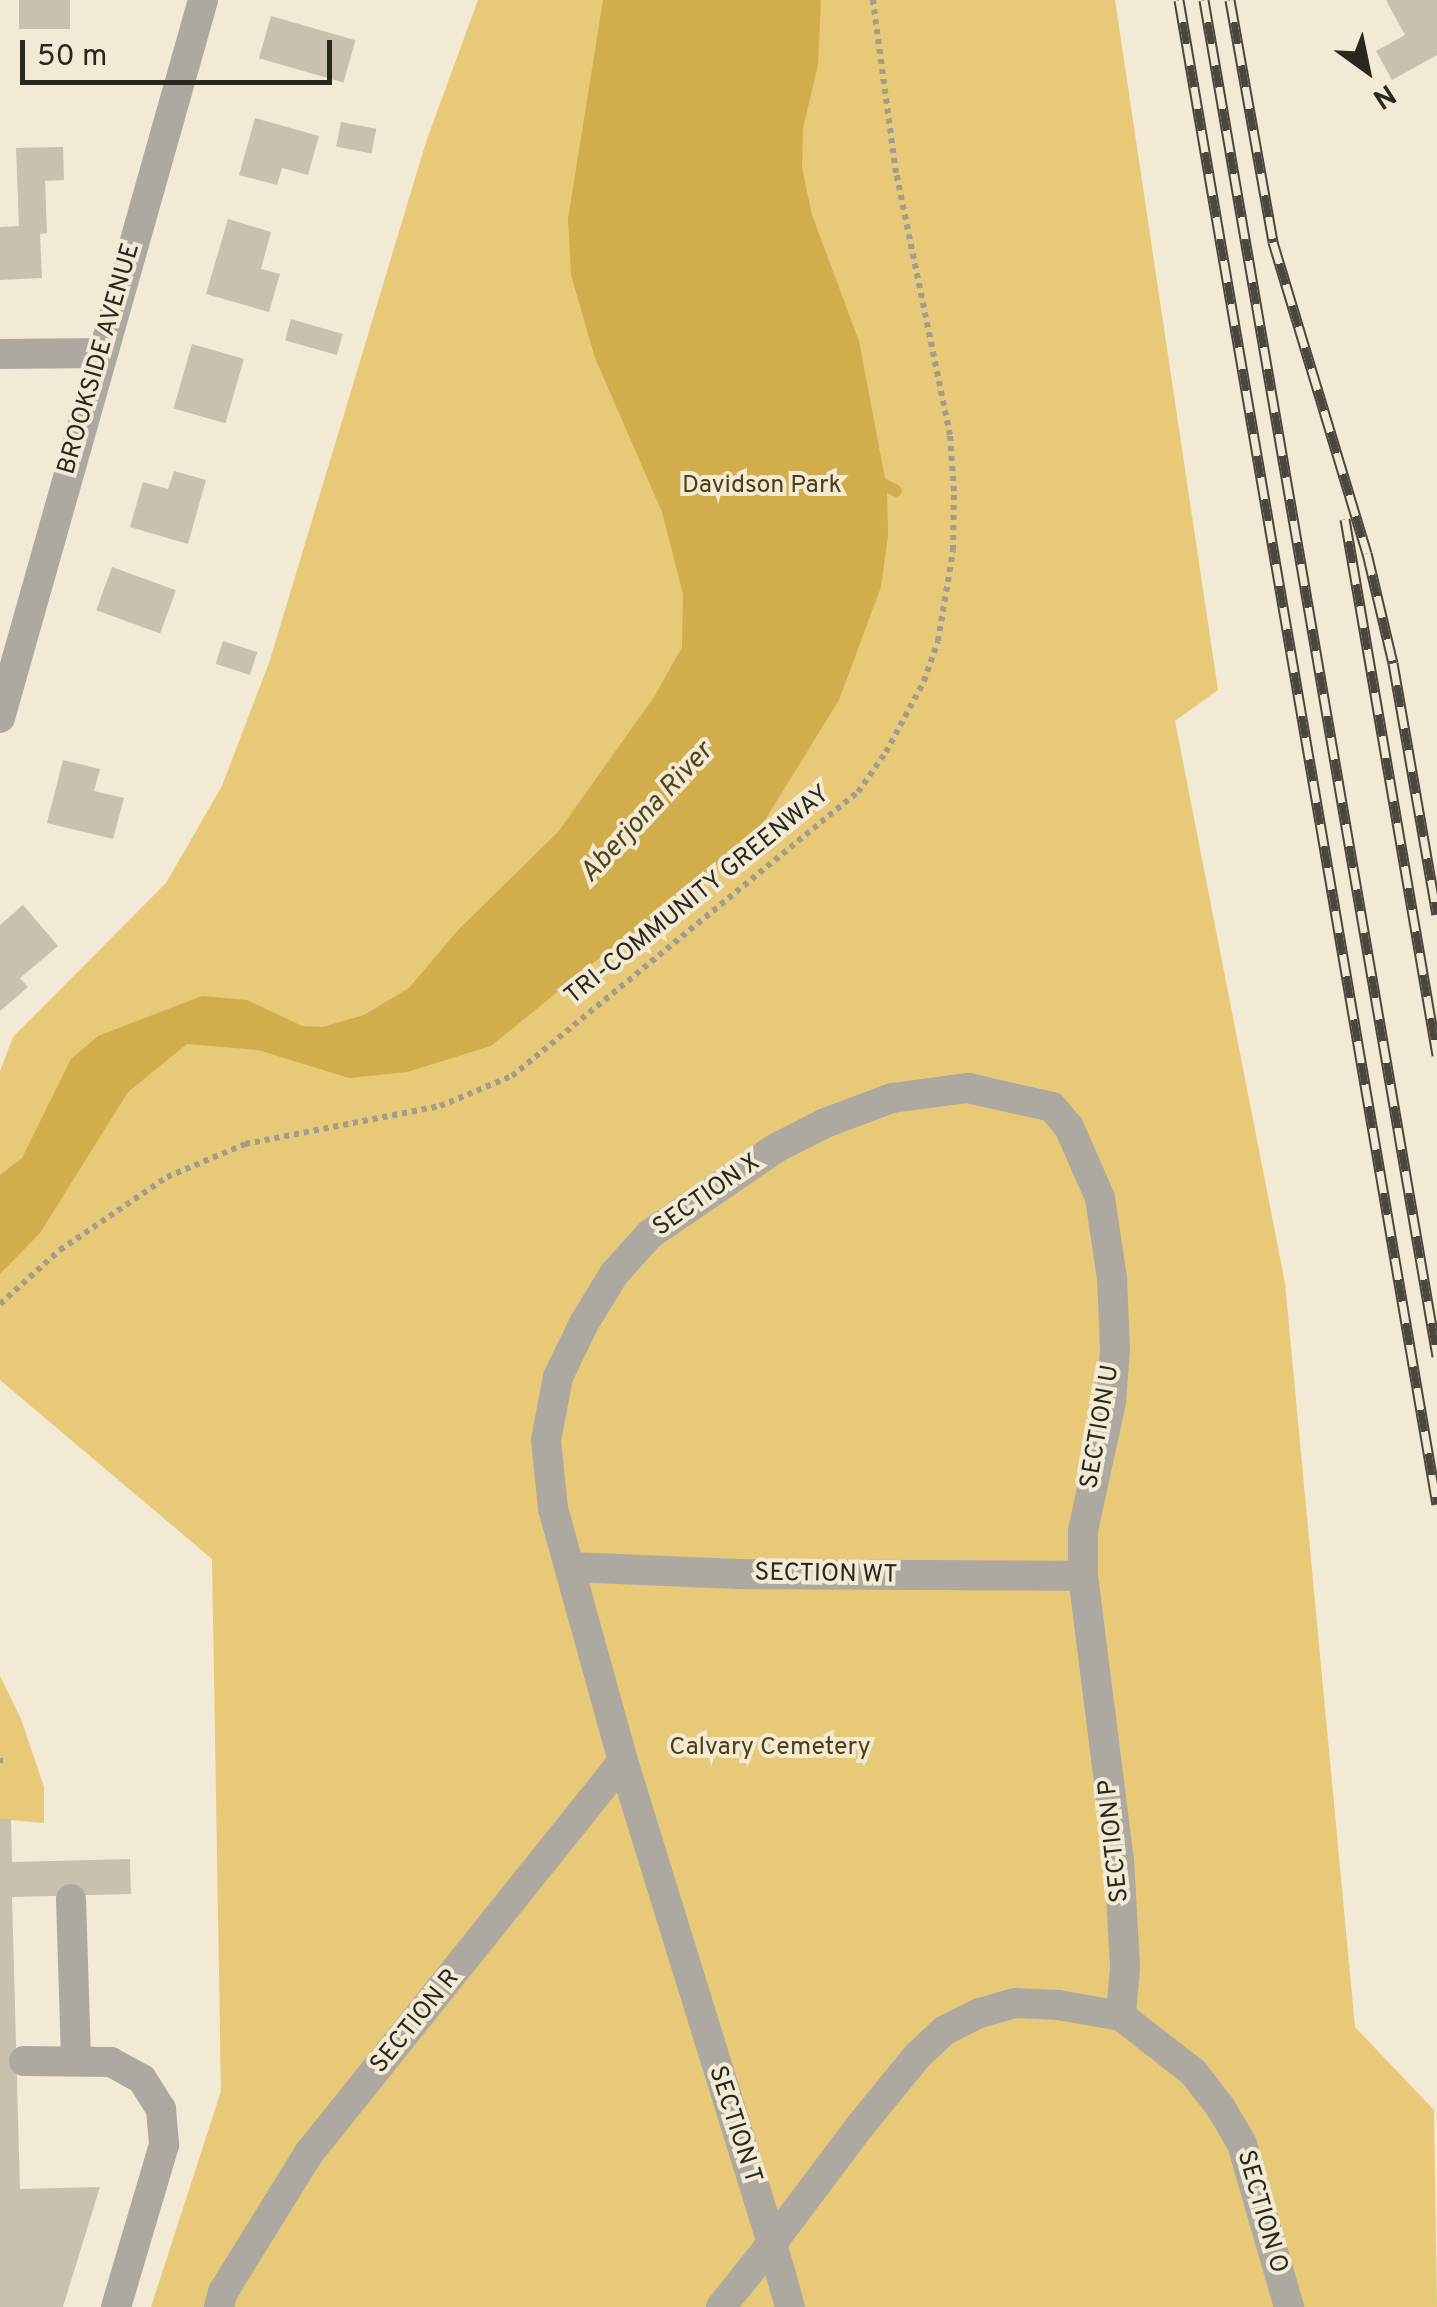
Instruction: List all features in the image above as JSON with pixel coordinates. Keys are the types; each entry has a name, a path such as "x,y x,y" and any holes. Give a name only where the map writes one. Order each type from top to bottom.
{"street":[{"name":"BROOKSIDE AVENUE","path":"0,718 203,0"},
{"path":"0,354 101,353"},
{"name":"SECTION X","path":"570,1567 553,1509 546,1440 558,1377 614,1274 650,1234 776,1148 864,1106 924,1091 968,1088 1052,1107"},
{"name":"SECTION U","path":"1052,1107 1068,1128 1100,1198 1112,1278 1111,1402 1083,1530 1083,1576"},
{"name":"SECTION WT","path":"570,1567 738,1574 1083,1576"},
{"name":"SECTION T","path":"570,1567 623,1761 790,2307"},
{"name":"SECTION P","path":"1083,1576 1119,1859 1125,1967 1121,2016"},
{"name":"SECTION R","path":"221,2300 309,2153 623,1761"},
{"path":"71,1899 76,2059"},
{"path":"720,2307 918,2055 944,2031 979,2013 1015,2003 1121,2016"},
{"name":"SECTION O","path":"1121,2016 1193,2072 1242,2144 1288,2307"},
{"path":"24,2061 111,2062 133,2072 156,2098 164,2121 161,2156 116,2307"}],"path":[{"name":"TRI-COMMUNITY GREENWAY","path":"0,1304 60,1250 166,1177 245,1144 440,1106 512,1076 858,792 886,752 924,680 938,641 952,550 954,491 950,435 896,173 873,0"}],"green space":[{"path":"478,0 1115,0 1218,690 1175,721 1285,1283 1355,2027 1434,2110 1437,2307 151,2307 221,2091 212,1559 0,1380 0,1071 13,1037 166,883 222,786 270,660 426,142"},
{"path":"0,1676 21,1719 44,1787 44,1823 0,1819"}],"water":[{"name":"Aberjona River","path":"603,0 821,0 818,65 803,128 802,168 812,215 859,341 887,489 888,536 881,587 839,700 765,820 705,882 593,963 491,1046 407,1072 349,1078 258,1050 187,1044 128,1092 40,1233 0,1274 0,1175 22,1158 71,1059 98,1036 202,996 247,1000 302,1026 323,1027 364,1015 409,988 459,929 558,832 654,697 682,647 683,594 662,512 595,358 571,275 568,219"}],"building":[{"path":"19,0 70,0 70,29 19,29"},
{"path":"1386,0 1437,0 1437,55 1392,80 1376,51 1405,35"},
{"path":"271,16 356,40 343,83 259,58"},
{"path":"255,118 319,136 308,175 282,168 277,185 239,175"},
{"path":"341,122 376,129 372,153 336,147"},
{"path":"63,147 64,180 45,181 47,233 40,234 42,278 0,280 0,227 19,226 16,148"},
{"path":"228,219 271,232 261,269 280,274 269,312 206,294"},
{"path":"291,319 343,334 337,355 285,340"},
{"path":"192,344 244,359 225,423 174,408"},
{"path":"174,471 206,480 188,544 130,527 143,482 168,489"},
{"path":"112,567 176,590 160,633 96,610"},
{"path":"223,641 257,652 250,675 216,664"},
{"path":"63,760 100,769 94,791 124,798 113,839 47,823"},
{"path":"23,905 58,946 20,978 28,987 0,1011 0,925"},
{"path":"0,1819 11,1819 12,1862 130,1859 131,1894 12,1897 20,2189 100,2187 63,2307 0,2307"}],"waterway":[{"path":"872,478 896,491"}],"railway":[{"path":"1179,0 1437,1504"},
{"path":"1204,0 1437,1356"},
{"path":"1230,0 1273,242 1367,553 1393,663 1437,914"},
{"path":"1345,519 1437,1055"}],"park label":[{"name":"Davidson Park","path":"762,486"},
{"name":"Calvary Cemetery","path":"770,1748"}]}
